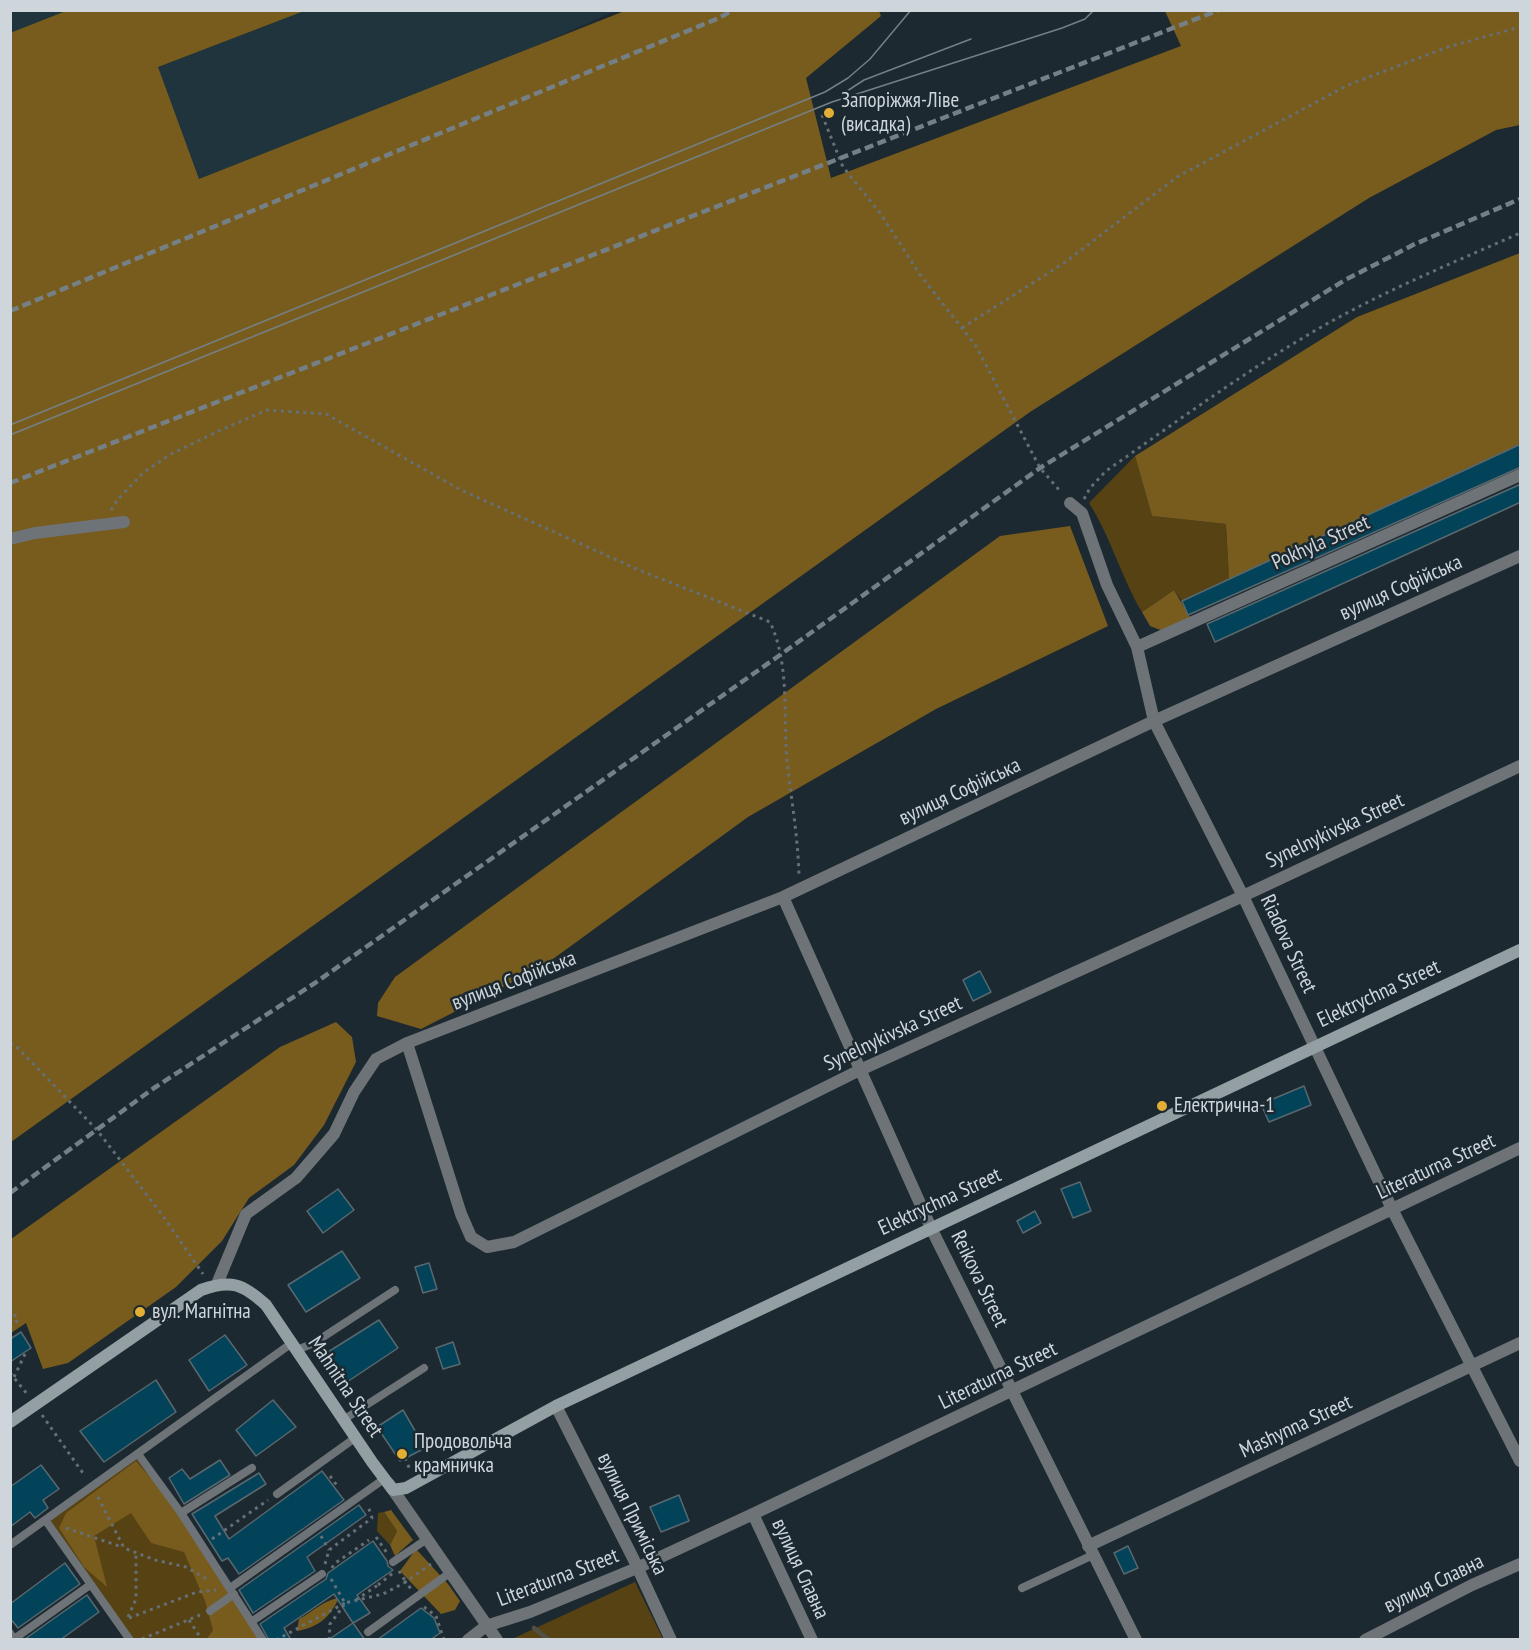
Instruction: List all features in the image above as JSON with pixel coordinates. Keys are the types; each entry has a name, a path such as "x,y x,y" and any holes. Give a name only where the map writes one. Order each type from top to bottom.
{"street":[{"name":"Pokhyla Street","path":"1137,647 1521,475"},
{"path":"1070,503 1082,513"},
{"name":"Riadova Street","path":"1082,513 1107,585 1137,647 1154,721 1244,896 1392,1209 1521,1461"},
{"path":"10,538 124,522"},
{"name":"вулиця Софійська","path":"212,1281 246,1214 296,1178 334,1134 354,1092 376,1059 407,1043 799,890 1154,721 1521,556"},
{"name":"Synelnykivska Street","path":"407,1043 461,1214 471,1237 487,1247 514,1242 860,1070 1244,896 1521,766"},
{"name":"Reikova Street","path":"783,897 932,1228 1136,1640"},
{"name":"Elektrychna Street","path":"393,1490 406,1488 556,1406 1521,950"},
{"name":"Literaturna Street","path":"486,1626 531,1612 637,1568 1521,1148"},
{"path":"10,1422 212,1281"},
{"name":"Mahnitna Street","path":"212,1281 235,1284 250,1290 266,1305 355,1438 497,1640"},
{"name":"Mashynna Street","path":"1090,1550 1521,1343"},
{"name":"вулиця Приміська","path":"556,1406 671,1640"},
{"name":"вулиця Славна","path":"753,1514 812,1640"},
{"name":"вулиця Славна","path":"1365,1640 1472,1585 1521,1564"},
{"path":"468,1640 486,1626"}],"lane":[{"path":"10,1545 295,1346 314,1343 395,1290"},
{"path":"344,1420 424,1368"},
{"path":"277,1494 355,1438"},
{"path":"138,1454 181,1513 263,1640"},
{"path":"181,1513 252,1468"},
{"path":"210,1611 232,1591 384,1479"},
{"path":"45,1521 130,1640"},
{"path":"393,1562 427,1539"},
{"path":"1022,1588 1090,1550"},
{"path":"368,1632 451,1572"},
{"path":"251,1622 322,1574"},
{"path":"10,1633 14,1639 90,1585"}],"path":[{"path":"962,328 1064,263 1177,177 1348,85 1448,47 1521,27"},
{"path":"822,115 843,167 880,213 921,276 976,346 1040,468 1070,503"},
{"path":"1082,513 1083,501 1090,488 1106,471 1244,375 1308,335 1392,291 1521,233"},
{"path":"102,524 118,499 143,473 182,449 267,410 326,414 461,490 639,570 770,622 777,637 784,674 787,758 799,890"},
{"path":"10,1044 15,1045 97,1130 212,1281"},
{"path":"10,1308 18,1320 10,1327"},
{"path":"14,1377 26,1352"},
{"path":"10,1373 93,1487 124,1548"},
{"path":"405,1458 412,1473"},
{"path":"330,1476 338,1487"},
{"path":"202,1545 277,1494"},
{"path":"329,1550 372,1518"},
{"path":"45,1521 155,1560 186,1567 232,1591"},
{"path":"376,1537 393,1562"},
{"path":"345,1604 328,1575 334,1564 369,1540"},
{"path":"136,1552 136,1599 127,1619 197,1592 232,1591"},
{"path":"403,1584 435,1561"},
{"path":"354,1601 393,1573"},
{"path":"276,1640 345,1604 383,1594 377,1583"},
{"path":"329,1640 330,1624 345,1604"},
{"path":"141,1640 210,1611"},
{"path":"189,1620 202,1640"}],"shaded area":[{"path":"11,10 615,11 11,280"},
{"path":"627,10 879,11 881,16 806,78 831,178 1181,46 1165,11 1520,11 1520,125 1496,130 1369,198 1030,412 11,1142 10,33 66,11 304,11 158,67 199,179"},
{"path":"1520,253 1520,444 1229,579 1226,524 1152,516 1135,456 1357,317"},
{"path":"1135,456 1152,516 1226,524 1229,579 1182,601 1174,590 1142,612 1104,529 1089,503"},
{"path":"1070,526 1108,626 936,709 748,817 542,967 421,1029 377,1016 378,1003 395,977 1000,536"},
{"path":"1174,590 1190,617 1163,631 1150,626 1142,612"},
{"path":"336,1022 352,1037 356,1062 324,1125 294,1165 249,1198 222,1241 176,1287 68,1363 43,1369 26,1323 11,1333 11,1239 280,1047"},
{"path":"138,1454 263,1639 130,1639 46,1521"},
{"path":"136,1461 181,1513 264,1639 207,1639 213,1630 205,1601 184,1552 151,1543 131,1513 94,1536 107,1587 84,1567 59,1528 66,1513"},
{"path":"391,1510 413,1540 395,1556 390,1545 397,1531 384,1512"},
{"path":"384,1512 397,1531 390,1545 377,1531 378,1513"},
{"path":"416,1549 448,1584 460,1601 455,1610 441,1614 400,1571"},
{"path":"635,1582 663,1639 512,1639"},
{"path":"339,1598 331,1611 317,1624 297,1631 299,1619 323,1604"}],"building":[{"path":"1521,444 1521,467 1188,615 1182,601"},
{"path":"1521,484 1521,502 1215,642 1207,624"},
{"path":"980,971 991,992 973,1001 963,980"},
{"path":"1304,1086 1311,1105 1269,1122 1261,1104"},
{"path":"1080,1182 1091,1211 1073,1218 1061,1189"},
{"path":"338,1189 354,1210 323,1233 307,1211"},
{"path":"1035,1211 1041,1223 1023,1233 1017,1221"},
{"path":"342,1251 360,1278 306,1312 288,1285"},
{"path":"429,1263 437,1289 423,1293 415,1267"},
{"path":"379,1320 398,1348 347,1382 328,1352"},
{"path":"21,1332 31,1348 10,1362 10,1339"},
{"path":"225,1335 247,1365 209,1391 189,1360"},
{"path":"453,1342 460,1364 443,1369 436,1348"},
{"path":"156,1380 176,1412 104,1462 80,1431"},
{"path":"273,1400 296,1427 256,1456 236,1430"},
{"path":"403,1410 425,1448 400,1461 377,1427"},
{"path":"220,1460 230,1475 184,1504 169,1478 182,1469 190,1479"},
{"path":"41,1465 59,1489 43,1500 48,1508 35,1518 30,1512 10,1527 10,1487"},
{"path":"322,1471 344,1500 239,1574 228,1558 222,1561 192,1514 259,1473 266,1484 215,1516 229,1539"},
{"path":"679,1495 689,1521 661,1532 650,1507"},
{"path":"359,1505 366,1515 307,1557 315,1571 253,1613 239,1590"},
{"path":"373,1541 388,1566 393,1570 357,1595 370,1613 353,1623 334,1594 284,1628 291,1640 269,1640 260,1624 326,1579 328,1573"},
{"path":"1128,1546 1138,1568 1124,1574 1114,1553"},
{"path":"65,1563 80,1584 18,1628 10,1618 10,1604"},
{"path":"87,1595 99,1612 60,1640 25,1639"},
{"path":"421,1608 434,1618 440,1633 430,1640 377,1640"},
{"path":"353,1623 365,1640 328,1640"}],"waterway":[{"path":"534,1628 549,1640"}],"tram line":[{"path":"10,425 825,92 848,78 870,59 911,10"},
{"path":"10,435 832,102 1062,28 1085,19 1094,10"},
{"path":"844,93 864,80 971,39"}],"railway":[{"path":"10,311 719,18 733,10"},
{"path":"10,483 1219,10"},
{"path":"10,1193 154,1088 315,983 780,655 1040,468 1345,280 1415,244 1520,199"}],"place":[{"name":"Запоріжжя-Ліве (висадка)","path":"829,113"},
{"name":"Електрична-1","path":"1162,1106"},
{"name":"вул. Магнітна","path":"140,1312"},
{"name":"Продовольча крамничка","path":"402,1454"}]}
